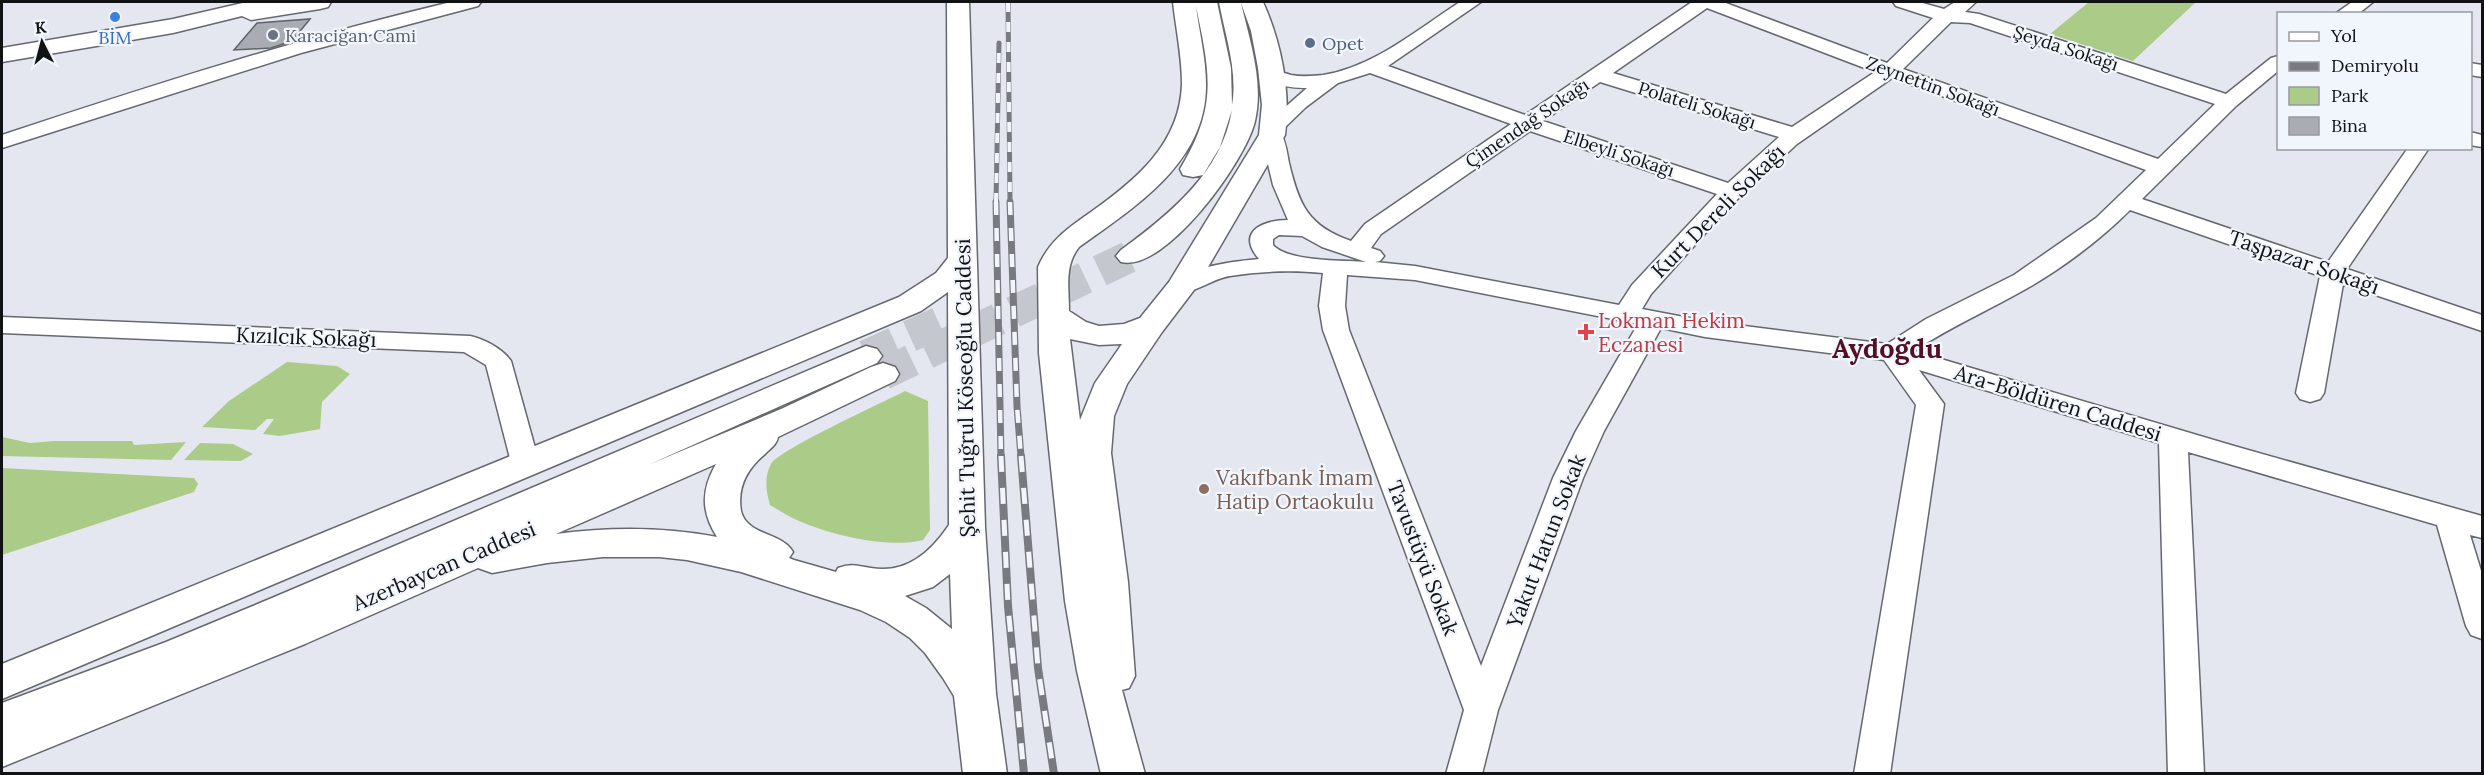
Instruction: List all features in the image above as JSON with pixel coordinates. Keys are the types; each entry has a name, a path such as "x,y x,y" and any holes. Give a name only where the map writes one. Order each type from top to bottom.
{"main road":[{"path":"173,26 272,2"},
{"path":"2,55 320,2"},
{"name":"Şehit Tuğrul Köseoğlu Caddesi","path":"958,2 967,527 975,694 985,774"},
{"path":"1124,774 1097,671 1084,601 1055,353 1053,267 1061,250 1150,180 1178,145 1191,113 1194,82 1184,2"},
{"path":"1206,2 1222,87 1221,109 1213,133 1201,157 1174,194 1144,221 1121,250 1168,230 1195,202 1225,161 1240,129 1245,110 1245,86 1230,2"},
{"path":"1114,732 1112,624 1094,453 1094,432 1104,398 1150,325 1182,286 1273,131 1272,75 1252,2"},
{"path":"2,682 526,466 910,304 947,279 962,259"},
{"path":"1053,313 1067,326 1088,335 1125,334 1150,325"},
{"name":"Azerbaycan Caddesi","path":"2,721 180,653 874,365 793,417 259,646 2,749"},
{"path":"793,417 742,454 726,478 721,501 727,524 735,534 757,546 865,582 889,585 912,580 933,569 956,545 967,527"},
{"path":"420,576 515,554 583,545 665,543 715,551 875,599 902,613 923,626 942,644 975,694"}],"street":[{"path":"2,142 209,73 389,21 472,2"},
{"path":"1272,75 1289,82 1304,83 1331,80 1370,66 1380,62 1472,2"},
{"name":"Çimendağ Sokağı","path":"1346,259 1373,229 1703,2"},
{"name":"Zeynettin Sokağı","path":"1708,2 1884,74 2160,166"},
{"name":"Şeyda Sokağı","path":"1902,2 1946,16 1972,18 2229,102"},
{"name":"Kurt Dereli Sokağı","path":"1640,316 1641,290 1733,192 1795,135 1884,74 1946,16 1967,2"},
{"path":"2347,12 2364,2"},
{"path":"1872,774 1930,404 1892,353 1935,325 2023,280 2104,223 2160,166 2229,102 2277,63"},
{"name":"Elbeyli Sokağı","path":"1370,66 1528,123 1733,192"},
{"name":"Polateli Sokağı","path":"1599,75 1795,135"},
{"path":"1309,230 1301,222 1292,204 1273,131 1299,103 1331,80"},
{"path":"2252,83 2277,90"},
{"path":"2310,393 2333,272 2418,150"},
{"name":"Taşpazar Sokağı","path":"2126,201 2482,324"},
{"path":"1301,264 1269,255 1261,246 1260,241 1264,234 1276,228 1291,227 1309,230"},
{"name":"Ara-Böldüren Caddesi","path":"1309,230 1346,259"},
{"name":"Ara-Böldüren Caddesi","path":"1182,286 1228,269 1346,259 1704,329 1892,353 2173,438 2482,526"},
{"name":"Tavustüyü Sokak","path":"1346,259 1332,306 1336,330 1481,710"},
{"name":"Yakut Hatun Sokak","path":"1464,774 1481,710 1568,478 1640,316"},
{"name":"Kızılcık Sokağı","path":"2,325 470,344 498,361 526,466"},
{"path":"2173,438 2186,774"},
{"path":"2450,517 2482,626"}],"green space":[{"path":"2089,2 2196,2 2133,61 2050,34"},
{"path":"287,362 337,366 350,374 322,402 320,429 280,436 263,434 274,419 267,419 255,430 202,427 229,401"},
{"path":"905,391 928,401 930,530 923,540 894,543 843,536 799,521 770,505 767,474 771,464 778,457 811,437"},
{"path":"2,437 30,443 132,441 134,445 186,442 171,460 2,456"},
{"path":"200,443 233,444 253,454 241,461 184,460"},
{"path":"2,468 194,478 198,484 194,492 2,555"}],"building":[{"name":"Karaciğan Cami","path":"310,19 292,41 271,48 234,50 257,23"}],"tunnel":[{"path":"883,374 1131,256"},
{"path":"866,356 965,311"}],"railway":[{"path":"1008,2 1010,203"},
{"path":"996,202 999,43"},
{"path":"996,202 1001,457"},
{"path":"1010,202 1021,457"},
{"path":"1001,456 1008,606 1024,774"},
{"path":"1021,456 1038,668 1054,774"}],"place":[{"name":"BİM","path":"115,17"},
{"name":"Karaciğan Cami","path":"273,35"},
{"name":"Opet","path":"1310,43"},
{"name":"Lokman Hekim Eczanesi","path":"1586,332"},
{"name":"Vakıfbank İmam Hatip Ortaokulu","path":"1204,489"}],"district":[{"name":"Aydoğdu","path":"1887,348"}]}
